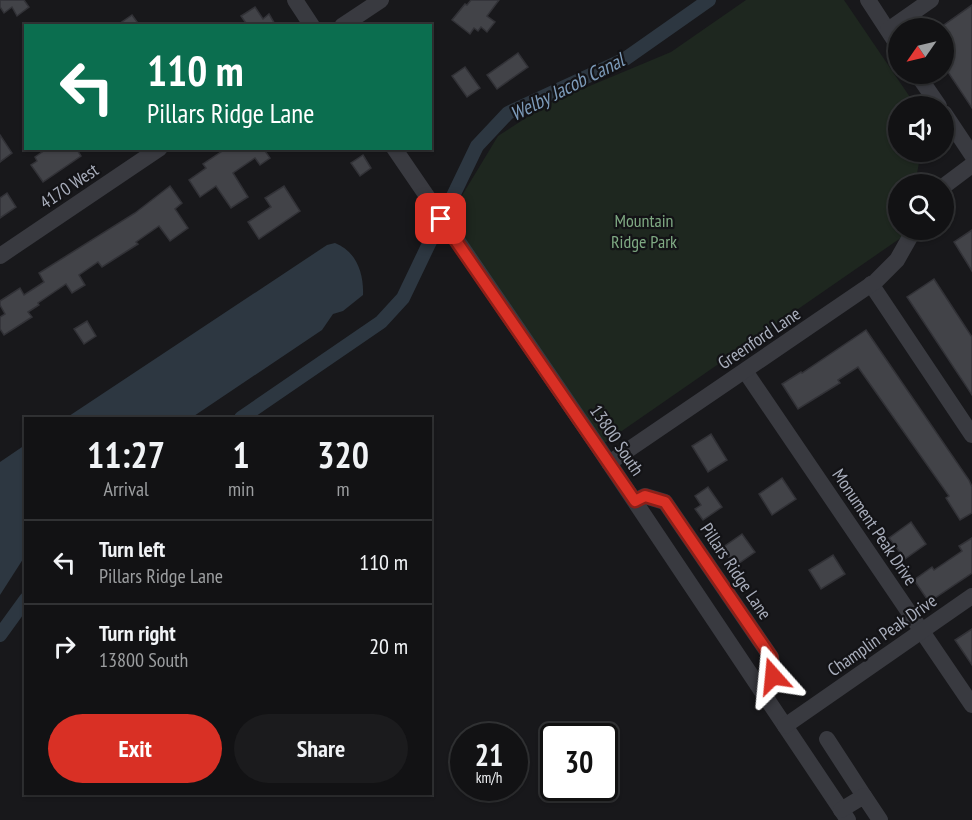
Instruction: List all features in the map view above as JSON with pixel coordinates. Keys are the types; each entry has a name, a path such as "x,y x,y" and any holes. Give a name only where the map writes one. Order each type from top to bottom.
{"street":[{"path":"295,0 311,24"},
{"path":"345,24 381,0"},
{"path":"868,0 888,30"},
{"path":"905,18 931,0"},
{"path":"954,128 972,155"},
{"name":"4170 West","path":"0,256 157,150"},
{"name":"13800 South","path":"395,150 635,501 845,815"},
{"path":"954,178 972,165"},
{"name":"Greenford Lane","path":"609,463 872,284 897,260 908,240"},
{"path":"872,284 972,435"},
{"name":"Monument Peak Drive","path":"745,371 972,705"},
{"name":"Pillars Ridge Lane","path":"635,501 645,496 665,502 771,657 773,676 761,690"},
{"name":"Champlin Peak Drive","path":"785,726 972,596"},
{"path":"827,739 880,820"},
{"path":"845,815 864,796"}],"green space":[{"name":"Mountain Ridge Park","path":"746,0 844,0 888,65 888,84 901,84 909,96 888,96 888,162 919,162 917,174 888,174 888,240 898,240 603,444 449,217 498,136 549,103 671,52"}],"shaded area":[{"path":"335,243 353,257 360,271 363,295 343,311 333,314 322,330 192,417 68,417 327,245"},
{"path":"24,446 24,558 0,595 0,462"}],"building":[{"path":"0,0 24,0 29,7 17,16 12,7 4,13 0,7"},
{"path":"471,0 499,0 487,16 495,22 487,32 481,27 478,31 474,28 470,34 452,20"},
{"path":"972,5 972,108 954,81 954,18"},
{"path":"255,7 263,19 269,14 275,24 247,24 241,16"},
{"path":"132,15 139,24 119,24"},
{"path":"518,53 528,67 497,89 487,75"},
{"path":"465,67 480,88 467,97 452,76"},
{"path":"0,135 12,153 0,162"},
{"path":"45,150 77,150 81,156 43,182 31,165 37,161 35,157"},
{"path":"224,150 267,150 265,151 270,158 260,165 255,158 233,173 248,197 231,208 216,186 200,197 189,180 206,168 203,164"},
{"path":"363,155 371,168 360,176 351,163"},
{"path":"170,186 182,203 175,209 188,228 170,241 159,226 136,242 138,244 102,267 98,262 79,275 85,285 72,293 66,284 38,303 39,305 28,312 32,317 4,335 0,329 0,317 5,314 0,301 20,288 24,295 44,282 39,273 135,213"},
{"path":"284,186 300,211 259,239 248,222 271,207 265,198"},
{"path":"7,193 16,207 0,218 0,198"},
{"path":"972,230 972,271 954,242"},
{"path":"934,279 972,337 972,395 907,297"},
{"path":"87,321 96,336 84,344 74,329"},
{"path":"866,330 969,480 972,487 972,513 960,520 946,498 949,496 858,367 838,380 840,383 798,409 782,384"},
{"path":"711,434 727,460 708,472 692,446"},
{"path":"782,478 796,499 772,515 759,494"},
{"path":"708,487 722,507 703,520 695,509 701,505 695,496"},
{"path":"911,522 926,544 905,559 889,538"},
{"path":"742,534 755,552 735,566 722,548"},
{"path":"972,538 972,573 929,602 914,580 932,567 934,570 962,551 959,546"},
{"path":"833,555 845,574 821,589 809,570"},
{"path":"972,629 972,665 955,640"}],"waterway":[{"name":"Welby Jacob Canal","path":"452,198 477,146 508,113 625,59 709,0"},
{"name":"Welby Jacob Canal","path":"242,417 381,322 403,298 437,227"},
{"name":"Welby Jacob Canal","path":"0,635 24,602"}],"route":[{"path":"441,219 635,501 645,496 665,502 771,657 773,676"}]}
